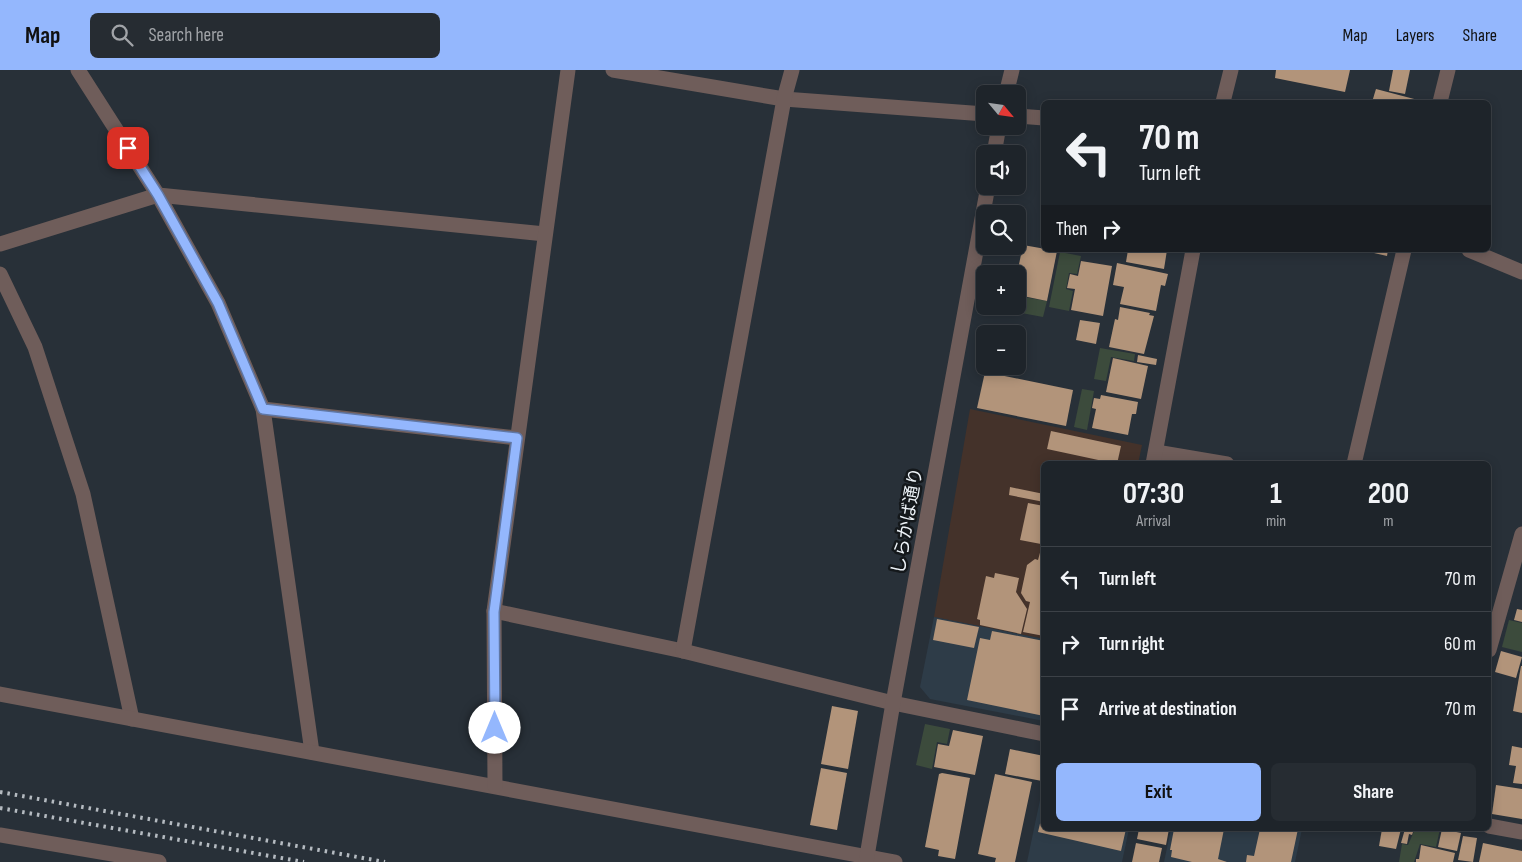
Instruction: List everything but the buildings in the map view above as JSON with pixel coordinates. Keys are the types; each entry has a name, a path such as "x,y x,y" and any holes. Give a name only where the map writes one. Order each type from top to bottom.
{"street":[{"path":"78,70 158,195 218,303 263,409 312,752"},
{"path":"495,786 494,612 568,70"},
{"path":"614,70 784,99 976,113"},
{"path":"683,651 784,99 792,70"},
{"path":"1008,85 1012,70"},
{"path":"1224,100 1231,70"},
{"path":"1440,100 1448,70"},
{"path":"1026,117 1041,118"},
{"path":"0,244 158,195 545,234"},
{"name":"しらかば通り","path":"867,859 893,703 986,195"},
{"path":"1190,461 1154,458 1193,252"},
{"path":"1355,461 1404,252"},
{"path":"1474,252 1522,272"},
{"path":"0,274 36,347 83,494 132,718"},
{"path":"263,409 517,438"},
{"path":"1491,643 1522,534"},
{"path":"494,612 683,651 893,703 1041,733"},
{"path":"0,694 495,786 867,859 895,862"},
{"path":"1491,826 1522,832"},
{"path":"0,835 159,862"}],"shaded area":[{"path":"970,409 1142,445 1139,461 1041,461 1041,638 934,617"},
{"path":"934,617 1041,638 1041,720 930,699 920,687"},
{"path":"1041,795 1041,831 1129,831 1122,862 1027,862"},
{"path":"1171,831 1302,831 1295,862 1164,862"}],"green space":[{"path":"1060,252 1081,256 1077,274 1069,273 1066,289 1073,291 1069,311 1049,307"},
{"path":"1026,297 1047,301 1043,317 1026,314"},
{"path":"1100,348 1135,354 1134,361 1111,357 1106,381 1094,379"},
{"path":"1082,389 1094,391 1087,430 1074,427"},
{"path":"1509,620 1522,623 1522,652 1502,647"},
{"path":"925,724 950,729 947,744 937,742 932,769 916,765"},
{"path":"1414,831 1440,831 1436,847 1420,844 1414,862 1399,862 1402,844 1408,845"}],"railway":[{"path":"0,792 385,862"},
{"path":"0,808 304,862"}],"route":[{"path":"128,148 158,195 218,303 263,409 517,438 494,612 495,728"}]}
